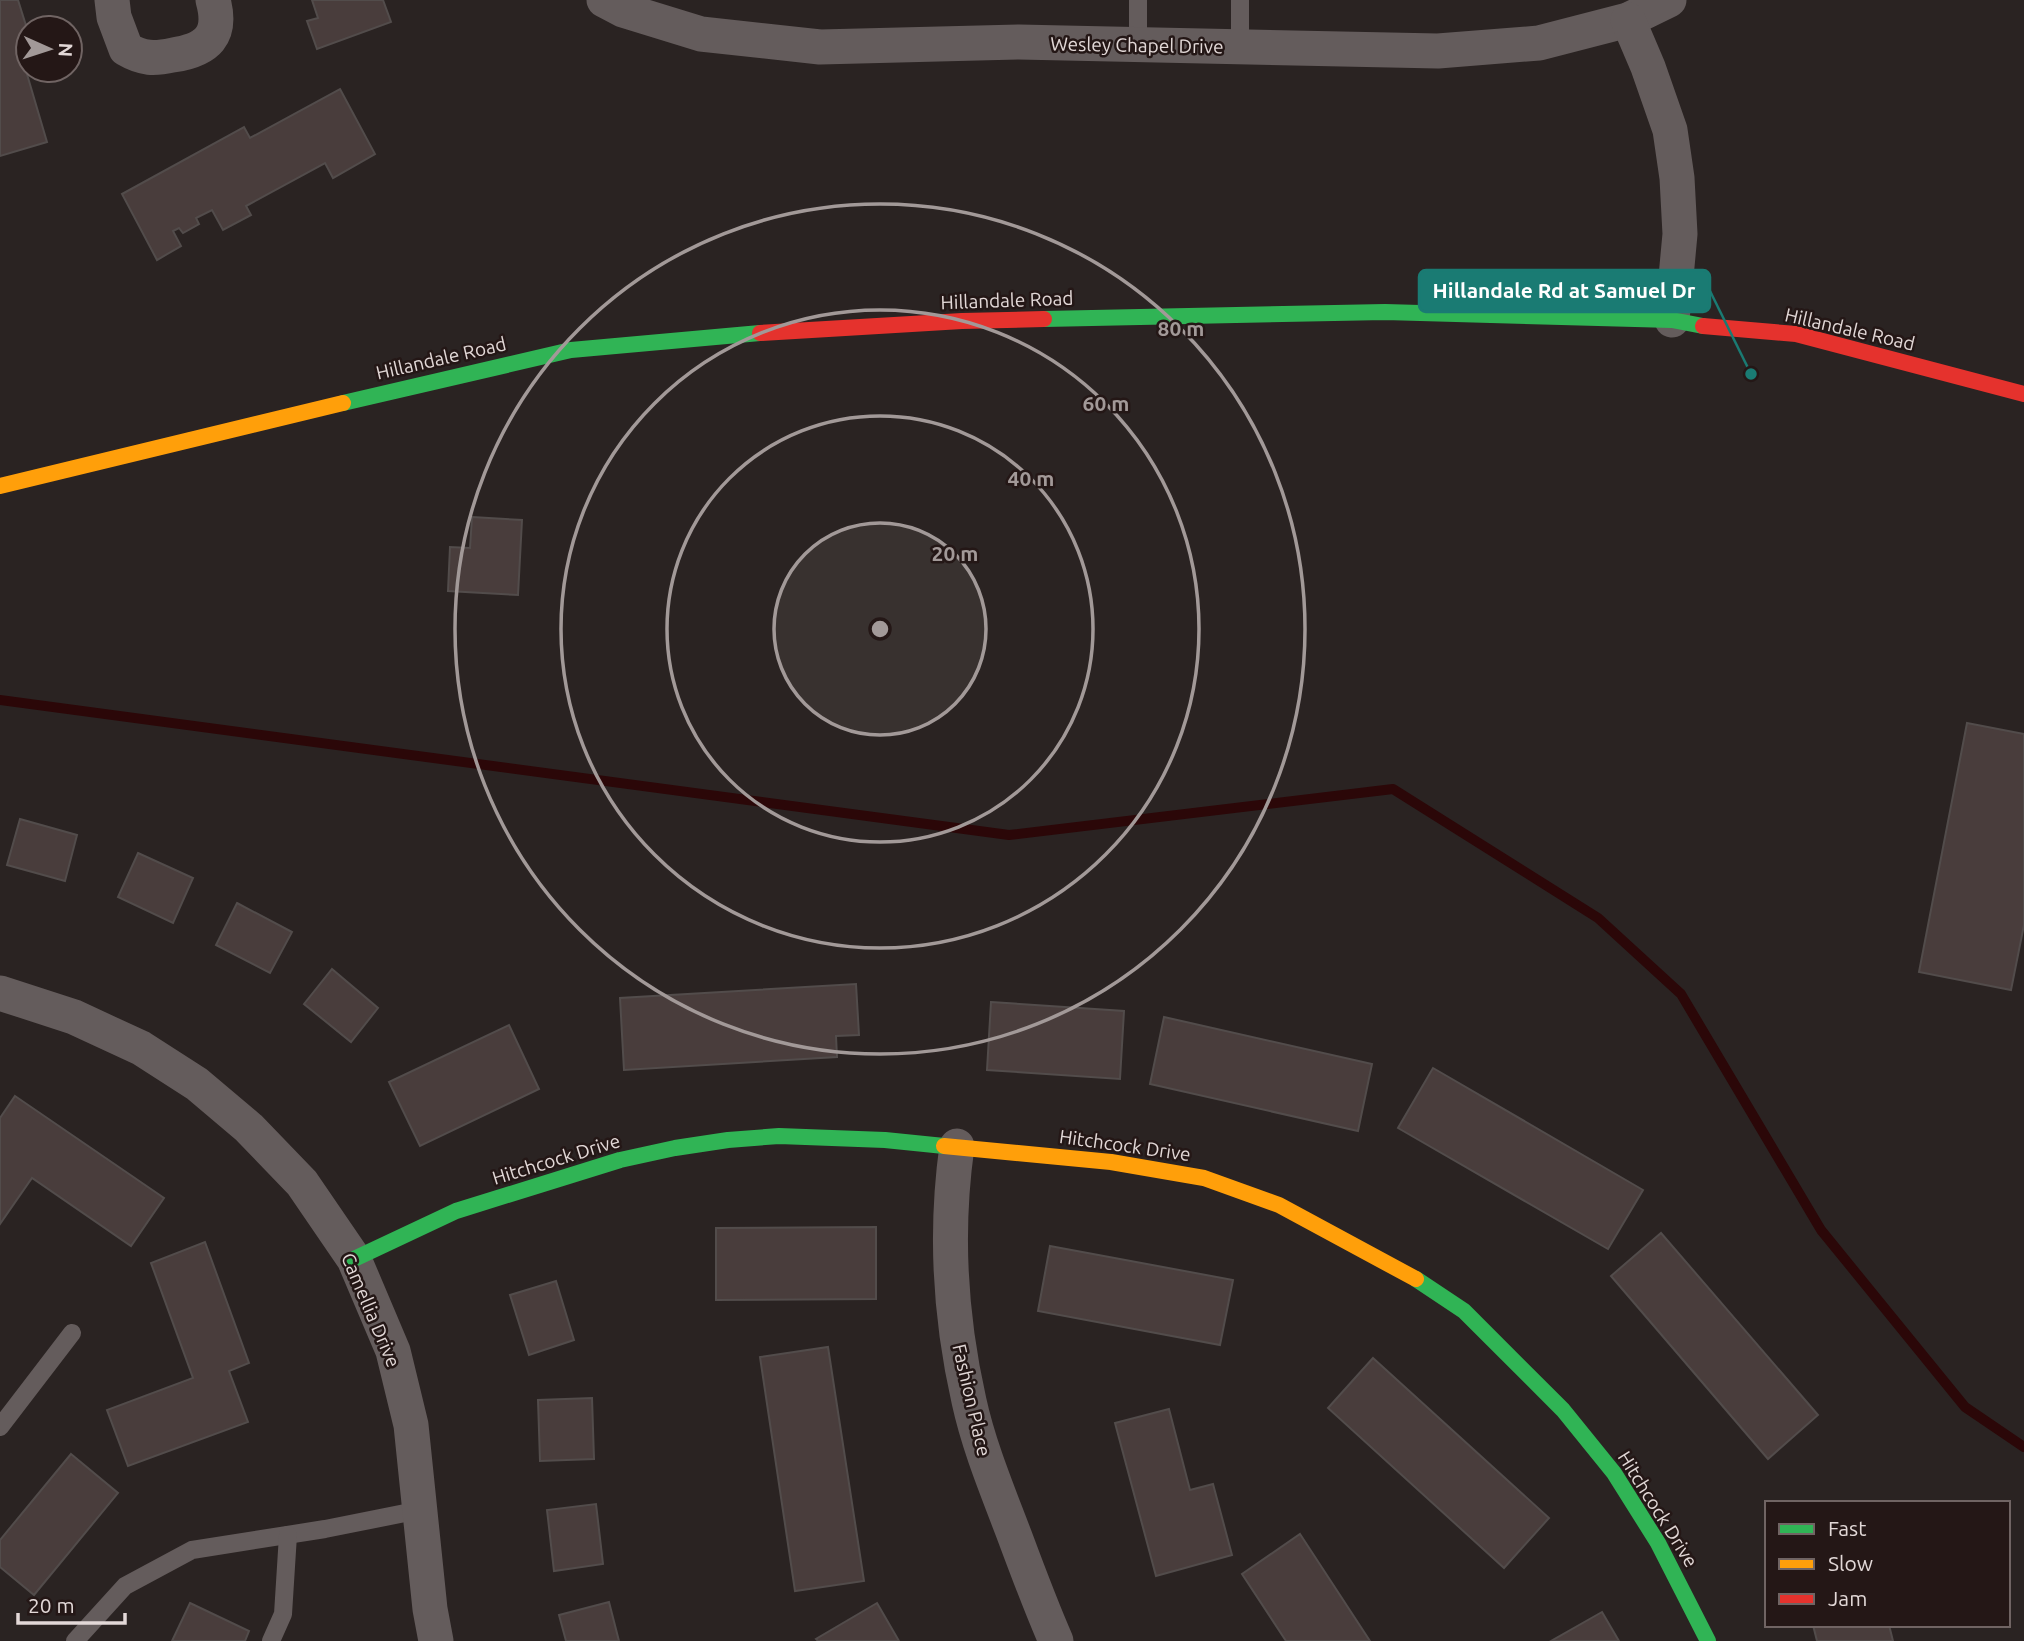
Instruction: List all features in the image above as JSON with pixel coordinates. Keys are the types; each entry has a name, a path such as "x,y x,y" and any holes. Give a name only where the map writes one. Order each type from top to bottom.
{"street":[{"path":"111,0 114,17 126,49 150,59 189,52 205,45 215,31 217,12 213,0"},
{"name":"Wesley Chapel Drive","path":"618,3 701,34 820,47 1019,42 1438,51 1539,43 1628,20 1669,0"},
{"path":"1628,20 1648,67 1672,142 1681,234 1672,320"},
{"name":"Hillandale Road","path":"0,486 176,441 571,350 809,329 961,321 1385,312 1672,320 1697,325 1796,334 2024,394"},
{"name":"Camellia Drive","path":"0,993 49,1008 96,1027 141,1048 197,1084 249,1128 302,1183 354,1259 393,1351 411,1425 430,1609 436,1641"},
{"name":"Hitchcock Drive","path":"354,1259 456,1211 620,1160 728,1140 779,1136 885,1140 1111,1162 1204,1178 1279,1205 1418,1280 1464,1311 1563,1410 1614,1473 1658,1543 1708,1641"},
{"name":"Fashion Place","path":"957,1146 950,1193 948,1235 957,1332 969,1401 988,1466 1056,1641"}],"lane":[{"path":"1138,45 1139,0"},
{"path":"1240,0 1240,47"},
{"path":"0,1427 72,1333"},
{"path":"75,1641 125,1586 192,1550 420,1510"},
{"path":"271,1641 283,1614 288,1535"}],"building":[{"path":"0,0 18,0 22,14 14,14 14,84 30,84 47,142 0,156"},
{"path":"312,0 383,0 391,22 317,49 307,21 318,18"},
{"path":"340,89 375,154 333,178 325,163 246,206 251,215 223,230 212,210 196,218 199,224 183,233 179,228 173,231 181,246 157,260 122,194 244,127 250,138"},
{"path":"472,517 522,520 518,595 448,591 450,547 470,548"},
{"path":"1967,723 2024,734 2024,925 2011,990 1919,972"},
{"path":"20,819 77,835 65,881 7,865"},
{"path":"138,853 193,878 173,923 118,897"},
{"path":"237,903 292,932 270,973 216,945"},
{"path":"332,969 378,1008 351,1042 304,1004"},
{"path":"856,984 859,1035 836,1036 837,1057 624,1070 620,998"},
{"path":"991,1002 1124,1011 1120,1079 987,1070"},
{"path":"1164,1017 1372,1064 1358,1131 1150,1084"},
{"path":"509,1025 539,1089 420,1146 389,1082"},
{"path":"1433,1068 1643,1190 1608,1249 1398,1128"},
{"path":"15,1096 164,1198 131,1246 32,1178 0,1224 0,1118"},
{"path":"876,1227 876,1299 716,1300 716,1228"},
{"path":"1661,1233 1818,1415 1768,1459 1611,1276"},
{"path":"205,1242 249,1363 229,1371 248,1422 128,1466 107,1410 193,1378 151,1263"},
{"path":"1050,1246 1233,1280 1220,1345 1038,1311"},
{"path":"556,1281 574,1340 529,1355 510,1295"},
{"path":"828,1347 864,1581 795,1591 760,1357"},
{"path":"1373,1358 1549,1518 1504,1568 1328,1408"},
{"path":"592,1398 594,1459 540,1461 538,1400"},
{"path":"1169,1409 1190,1490 1213,1484 1232,1555 1156,1576 1115,1423"},
{"path":"71,1454 118,1493 34,1595 0,1567 0,1540"},
{"path":"596,1504 603,1564 554,1571 547,1510"},
{"path":"1300,1534 1370,1641 1286,1641 1242,1574"},
{"path":"609,1602 619,1641 566,1641 559,1615"},
{"path":"190,1603 249,1631 245,1641 172,1641"},
{"path":"877,1603 899,1641 816,1639"},
{"path":"1602,1612 1619,1641 1551,1641"},
{"path":"1814,1627 1890,1627 1893,1641 1817,1641"}],"waterway":[{"path":"0,700 1009,835 1393,789 1598,918 1681,994 1821,1230 1965,1407 2024,1447"}],"traffic: fast":[{"path":"1044,319 1385,312 1672,320 1703,326"},
{"path":"343,403 571,350 760,333"},
{"path":"354,1259 456,1211 620,1160 675,1148 779,1136 885,1140 944,1146"},
{"path":"1416,1279 1464,1311 1563,1410 1614,1473 1658,1543 1708,1641"}],"traffic: slow":[{"path":"0,486 343,403"},
{"path":"944,1146 1111,1162 1204,1178 1279,1205 1416,1279"}],"traffic: jam":[{"path":"760,333 1044,319"},
{"path":"1703,326 1796,334 2024,394"}],"place":[{"name":"Hillandale Rd at Samuel Dr","path":"1751,374"}]}
